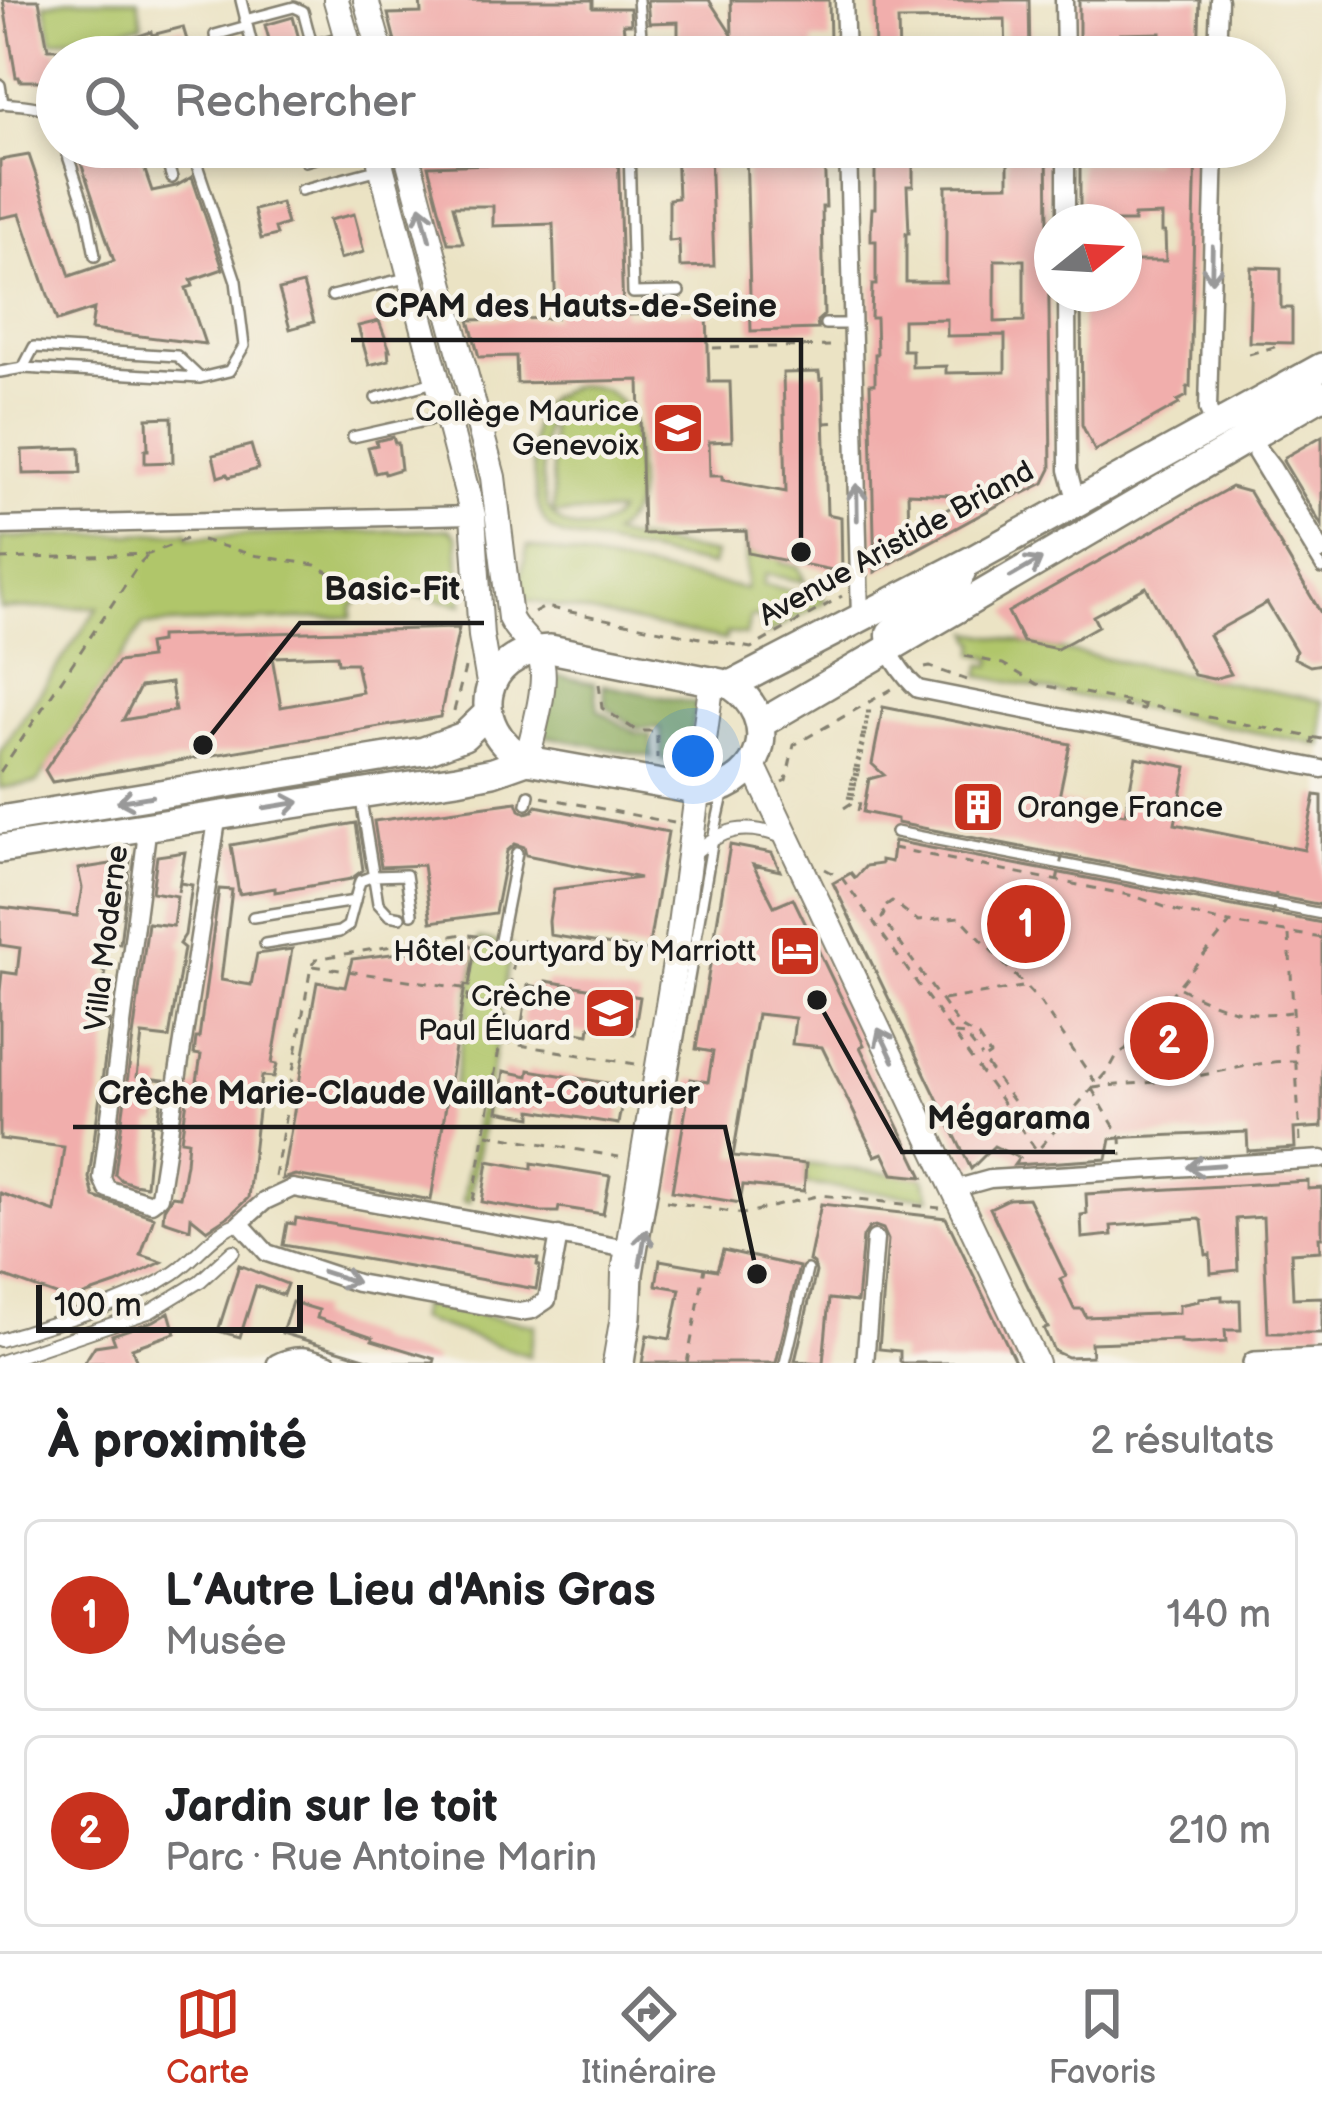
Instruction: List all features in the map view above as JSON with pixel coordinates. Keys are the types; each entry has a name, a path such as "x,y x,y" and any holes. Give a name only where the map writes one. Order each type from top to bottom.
{"main road":[{"path":"336,0 346,36"},
{"path":"367,0 376,36"},
{"path":"382,168 447,416 485,514 510,618 540,657 544,674 527,760"},
{"path":"0,820 424,751 464,736 489,701 507,663 534,650 579,654 722,682 752,705 760,724 760,746 752,765 740,779 711,789 527,760 496,734 489,701 481,636 485,514 493,477 411,168"},
{"name":"Avenue Aristide Briand","path":"722,682 852,607 973,560 1322,367"},
{"name":"Avenue Aristide Briand","path":"760,724 1322,394"},
{"path":"615,1363 627,1249 689,857 711,789 722,682"},
{"path":"0,849 493,772 527,760"},
{"path":"752,765 951,1199 1036,1363"}],"street":[{"path":"844,0 845,36"},
{"path":"1064,0 1065,36"},
{"path":"1218,36 1219,0"},
{"path":"848,168 852,607"},
{"path":"1066,168 1066,204"},
{"path":"1214,168 1208,410 1224,437 1247,439 1273,469 1322,551"},
{"path":"1067,312 1068,470 1077,503"},
{"path":"0,526 485,514"},
{"name":"Avenue Aristide Briand","path":"888,648 888,628 962,585 973,560"},
{"path":"888,648 915,675 918,688 1322,769"},
{"name":"Villa Moderne","path":"148,826 102,1178 107,1189 151,1202 159,1197 218,814"},
{"path":"689,857 712,839 736,829 749,827 787,838"},
{"path":"951,1199 990,1179 1322,1159"},
{"path":"0,1340 143,1290 175,1273 227,1227 240,1223 271,1197 293,1188 627,1249"},
{"path":"240,1223 267,1252 358,1283 519,1312 547,1300 560,1235"},
{"path":"865,1363 875,1239"},
{"path":"0,1362 151,1311 200,1281 233,1251"},
{"path":"277,1363 302,1354 329,1363"},
{"path":"1254,1363 1322,1360"}],"lane":[{"path":"241,0 249,36"},
{"path":"638,0 641,36"},
{"path":"215,36 294,7 303,11 310,36"},
{"path":"0,85 2,103 36,107"},
{"path":"72,168 95,256"},
{"path":"169,168 172,178"},
{"path":"0,372 23,368 200,378 229,371 244,346 236,281 198,168"},
{"path":"301,190 355,168"},
{"path":"630,168 633,293 679,292"},
{"path":"332,296 411,277"},
{"path":"825,324 852,324"},
{"path":"23,368 34,347 177,356 200,378"},
{"path":"376,398 438,381"},
{"path":"353,437 447,416"},
{"path":"1247,439 1322,569"},
{"path":"629,1363 638,1274 712,839 711,789"},
{"path":"360,793 378,903 388,915 400,917"},
{"path":"896,832 1322,914"},
{"path":"500,940 517,853"},
{"path":"266,944 339,932 348,926 360,881 373,876 406,875 412,914"},
{"path":"253,917 355,901"},
{"path":"785,1363 807,1270"}],"path":[{"path":"713,348 836,346"},
{"path":"1249,354 1278,346"},
{"path":"824,423 838,422"},
{"path":"0,559 149,554 192,537 253,555 315,565 357,587 380,608"},
{"path":"0,772 149,554"},
{"path":"535,612 545,608 751,648 852,607"},
{"path":"456,717 454,708 469,650"},
{"path":"965,656 1004,664 1036,684 1125,701 1124,706 1144,710 1144,704 1322,742"},
{"path":"778,784 786,780 794,745 915,675 930,667 968,680"},
{"path":"599,684 602,708 637,731 656,731 657,758"},
{"path":"844,808 855,779 858,811"},
{"path":"528,799 681,825"},
{"path":"893,848 1134,896 1231,923 1322,938"},
{"path":"1058,881 1063,852"},
{"path":"823,868 842,878 1037,1151 1231,923"},
{"path":"1269,930 1276,893"},
{"path":"984,1059 990,1055 978,1037 960,1027 882,918 880,909 892,901 917,921 960,917 1040,1002 1121,1138 1122,1158"},
{"path":"1289,933 1300,1139"},
{"path":"271,1197 311,966 316,959 463,934 500,940"},
{"path":"470,1219 517,943 526,940"},
{"path":"311,966 469,989 467,1001 506,1008"},
{"path":"941,1000 1025,986"},
{"path":"1178,987 1243,1012 1263,1016 1293,1011"},
{"path":"952,1033 965,1035 1034,1130"},
{"path":"500,1042 639,1064"},
{"path":"1093,1085 1180,1080 1266,1061 1296,1061"},
{"path":"485,1134 624,1158"},
{"path":"663,1201 743,1214 821,1195 951,1199"},
{"path":"687,1363 705,1268"}],"green space":[{"path":"138,0 142,25 51,36 45,4"},
{"path":"574,386 592,387 617,398 634,434 636,499 612,535 715,554 712,566 564,536 547,524 535,482 535,423 544,404","holes":["550,415 554,514 618,512 602,525 582,529 554,516 545,499 542,474"]},
{"path":"450,529 457,537 462,605 418,596 359,599 352,617 143,625 37,783 0,788 0,752 98,607 0,609 0,538"},
{"path":"746,534 749,553 798,567 805,582 765,574 763,585 822,596 826,601 766,635 763,617 750,617 746,635 727,633 725,640 526,600 518,587 528,546 746,589"},
{"path":"971,632 1322,701 1322,746 979,676 982,664 991,666 993,658 975,654 977,642"},
{"path":"553,675 595,683 598,710 636,733 651,735 652,757 541,735"},
{"path":"603,685 697,704 685,763 661,759 661,728 637,728 606,707"},
{"path":"479,939 512,945 470,1202 463,1201 479,1102 452,1097"},
{"path":"806,1164 923,1177 931,1198 805,1184"},
{"path":"421,1305 535,1325 529,1356 418,1319"}],"building":[{"path":"3,0 39,0 46,36 36,36 36,81 16,77"},
{"path":"420,0 593,0 593,8 630,8 631,24 623,24 625,36 394,36 388,14 421,13"},
{"path":"647,0 709,0 732,35 731,0 829,0 830,36 678,36 678,22 649,23"},
{"path":"874,0 1029,0 1030,36 1005,36 1005,19 898,20 898,36 875,36"},
{"path":"1079,0 1200,0 1199,36 1079,36"},
{"path":"293,17 298,36 268,36 265,25"},
{"path":"183,27 186,36 139,36"},
{"path":"29,155 70,276 114,261 83,168 144,168 152,191 192,177 223,269 191,280 193,286 186,288 205,344 91,330 94,309 57,321 20,214 0,218 0,160"},
{"path":"429,168 619,168 623,315 707,313 709,382 730,382 732,441 709,442 710,476 786,492 783,373 819,372 823,379 827,514 841,517 842,572 748,553 746,531 643,534 639,380 517,383 516,356 479,357 469,320 556,318 553,224 493,226 493,206 453,206 463,243 448,243"},
{"path":"677,168 711,168 714,266 680,267 679,240 669,241 669,199 678,198"},
{"path":"747,168 825,168 824,315 817,321 818,329 751,331"},
{"path":"875,168 913,168 913,186 907,186 906,282 946,282 946,186 1008,185 1008,168 1047,168 1048,204 1034,204 1034,312 1049,312 1051,469 1044,483 875,572 870,384 875,384 877,354 876,318 871,318 876,241 871,241","holes":["995,260 1024,260 1024,321 995,322","947,319 947,336 1005,335 1005,372 946,373 946,366 912,367 912,350 903,350 903,320","908,493 973,496 909,529"]},
{"path":"1080,168 1195,168 1187,396 1095,451 1082,425 1081,312 1142,312 1142,261 1166,261 1162,215 1142,216 1142,204 1080,204"},
{"path":"281,203 287,224 275,228 277,235 261,239 254,210"},
{"path":"354,214 364,252 340,259 329,220"},
{"path":"1251,267 1281,268 1281,308 1292,308 1292,343 1249,342"},
{"path":"303,284 314,322 290,329 279,290"},
{"path":"379,321 389,360 369,365 358,326"},
{"path":"172,417 173,462 145,463 147,418"},
{"path":"1322,436 1322,526 1283,461"},
{"path":"393,437 401,469 375,473 368,447"},
{"path":"251,445 258,469 218,477 213,455"},
{"path":"80,448 81,473 23,474 22,450"},
{"path":"1231,487 1249,492 1322,615 1322,664 1310,666 1294,658 1296,651 1267,603 1209,635 1231,674 1213,679 1194,675 1146,587 1093,616 1098,626 1057,649 1023,642 1008,612"},
{"path":"459,628 440,717 52,782 45,770 118,662 150,658 148,644 160,642 160,636","holes":["337,655 338,663 356,663 362,692 281,707 272,657","171,683 175,711 123,720 140,687"]},
{"name":"Orange France","path":"883,707 1070,744 1058,802 1125,814 1136,757 1187,767 1175,824 1304,850 1315,795 1322,796 1322,905 897,823 897,819 863,812 869,779 884,775 872,764"},
{"path":"517,802 526,813 536,806 668,832 648,951 550,935 554,889 640,878 526,855 524,847 515,844 507,851 495,913 431,922 423,865 381,867 374,821"},
{"path":"356,823 363,870 351,879 239,894 231,845"},
{"path":"894,841 1322,923 1322,1127 1294,1129 1295,1148 1248,1151 1247,1132 1130,1137 1111,1139 1107,1159 1014,1165 1019,1158 994,1146 971,1169 833,883 851,873 855,878 866,866 881,864 881,860 891,862"},
{"path":"730,845 772,853 780,871 753,865 774,906 793,898 923,1177 893,1174 883,1153 875,1156 822,1047 792,1044 795,1018 757,1014 733,1156 806,1164 804,1191 743,1185 740,1203 672,1191 691,1079 708,1082 713,1052 696,1049"},
{"path":"185,852 178,892 180,883 192,885 185,935 179,944 184,948 169,1038 142,1035 137,1077 164,1080 158,1123 152,1122 146,1186 115,1174 148,923 173,926 177,896 152,892 157,856"},
{"path":"130,861 120,944 107,942 103,988 98,988 94,1019 110,1021 89,1178 94,1197 154,1217 141,1255 162,1262 70,1300 0,1275 0,1193 55,1212 64,1147 0,1139 0,991 2,972 17,974 20,948 0,945 0,907 77,916 82,888 78,869"},
{"path":"219,889 232,890 221,980 251,985 257,954 292,949 272,1063 277,1064 274,1077 262,1076 248,1198 207,1230 191,1217 190,1229 163,1220 172,1196 180,1197 186,1163 188,1141 181,1140 189,1087 196,1088 201,1055 194,1054"},
{"path":"468,944 475,949 469,986 465,985 431,1200 295,1175 282,1179 317,982 345,987 352,959"},
{"path":"546,981 640,997 634,1034 590,1026 589,1034 522,1023 528,985 545,988"},
{"path":"529,1070 625,1086 618,1124 532,1110 532,1117 498,1111 504,1071 528,1076"},
{"path":"488,1161 610,1176 603,1214 559,1207 558,1212 540,1212 482,1202"},
{"path":"1308,1181 1308,1189 1322,1188 1322,1237 1320,1251 1291,1253 1293,1298 1322,1297 1322,1333 1268,1333 1263,1217 1236,1219 1238,1270 1211,1273 1199,1219 1111,1226 1112,1235 1082,1238 1086,1194"},
{"path":"1028,1198 1066,1276 1060,1279 1074,1309 1082,1309 1086,1317 1179,1313 1179,1305 1222,1296 1222,1300 1240,1300 1241,1330 1225,1330 1226,1342 1091,1343 1092,1356 1067,1357 1054,1351 1044,1329 1048,1328 990,1208 1009,1199"},
{"path":"821,1204 946,1218 1016,1363 903,1363 900,1351 879,1349 888,1240 883,1229 875,1226 863,1237 857,1302 829,1299 823,1363 795,1361 816,1272 809,1261"},
{"path":"296,1218 538,1259 536,1289 283,1245 287,1223 295,1224"},
{"path":"723,1250 799,1267 776,1363 642,1363 647,1335 670,1339 680,1289 656,1285 660,1260 717,1270"},
{"path":"239,1265 287,1284 283,1295 256,1286 240,1337 218,1331"},
{"path":"292,1302 319,1310 317,1318 435,1359 434,1363 381,1363 282,1333"},
{"path":"169,1312 175,1333 132,1348 137,1363 84,1363 95,1346 115,1343 112,1335"}],"place":[{"name":"Collège Maurice Genevoix","path":"678,428"},
{"name":"CPAM des Hauts-de-Seine","path":"801,552"},
{"name":"Basic-Fit","path":"203,745"},
{"name":"Orange France","path":"978,807"},
{"name":"L’Autre Lieu d'Anis Gras","path":"1026,924"},
{"name":"Hôtel Courtyard by Marriott","path":"795,951"},
{"name":"Mégarama","path":"817,1000"},
{"name":"Crèche Paul Éluard","path":"610,1013"},
{"name":"Jardin sur le toit","path":"1169,1041"},
{"name":"Crèche Marie-Claude Vaillant-Couturier","path":"757,1274"}]}
